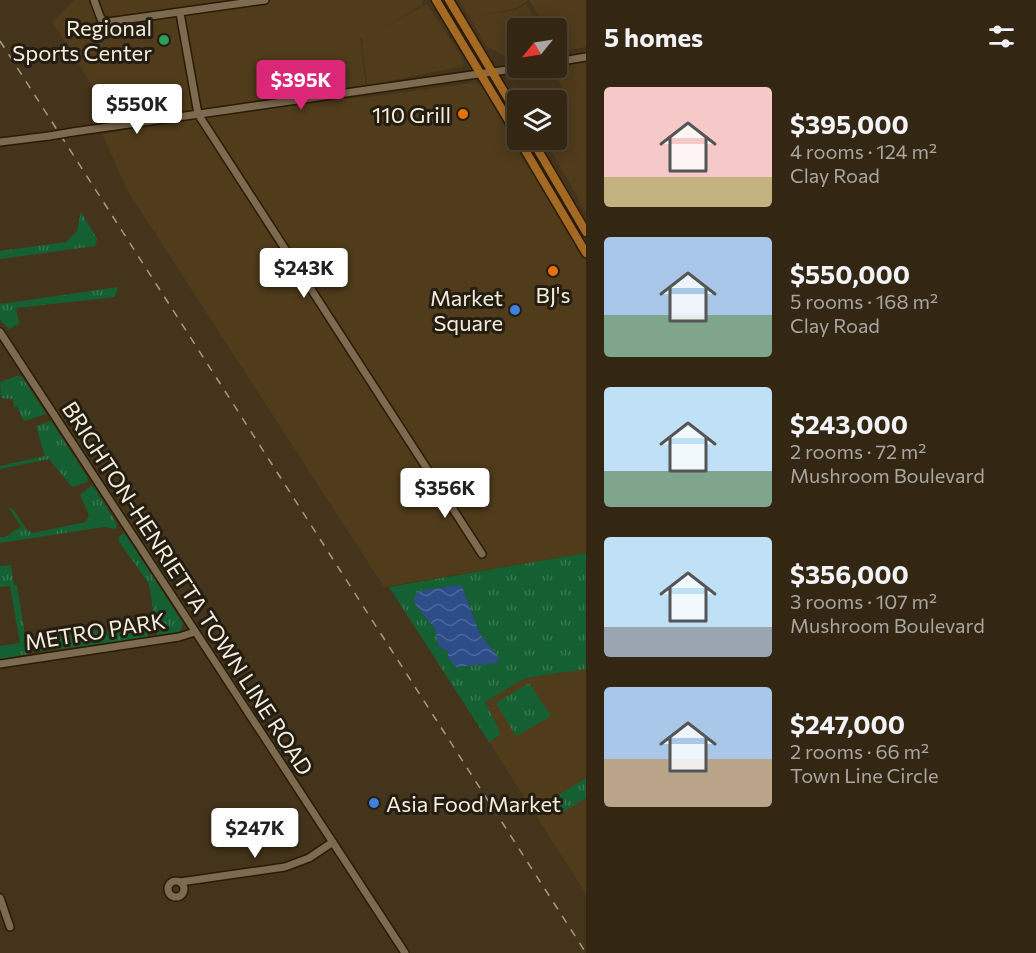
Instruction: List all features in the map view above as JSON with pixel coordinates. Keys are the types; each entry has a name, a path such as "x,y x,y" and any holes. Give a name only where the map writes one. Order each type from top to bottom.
{"main road":[{"path":"436,0 507,119"},
{"path":"449,0 507,96"},
{"path":"525,150 586,253"},
{"path":"538,150 586,232"}],"street":[{"path":"94,0 101,19 108,22 265,0"},
{"path":"180,13 198,114 482,554"},
{"path":"567,60 586,57"},
{"path":"0,142 507,70"},
{"name":"BRIGHTON-HENRIETTA TOWN LINE ROAD","path":"0,332 405,953"},
{"name":"METRO PARK","path":"0,664 179,637 195,632"},
{"path":"180,882 285,867 309,858 333,843"},
{"path":"0,898 10,927"}],"shaded area":[{"path":"74,0 423,0 422,5 383,28 427,4 462,57 463,66 370,85 367,84 363,40 360,38 366,87 115,122 52,22"},
{"path":"459,0 529,0 514,9 479,15 516,10 526,4 534,18 507,18 507,56 487,47"},
{"path":"529,0 586,0 586,47 567,51 567,18 540,18"},
{"path":"586,62 586,212 551,150 567,150 567,99 569,98 567,90 564,90 557,78 567,78 567,65"},
{"path":"472,83 482,85 507,127 507,150 520,150 586,261 586,553 384,587 127,190 102,134 306,101 370,97"},
{"path":"586,669 586,894 489,742 500,735 485,702 525,678"}],"green space":[{"path":"81,212 97,239 95,246 0,259 0,251 66,242 77,231"},
{"path":"118,287 115,297 16,308 19,324 9,329 0,320 0,301 1,304"},
{"path":"17,376 22,377 46,414 24,421 17,407 14,407 13,399 1,398 0,382"},
{"path":"51,421 88,478 87,482 72,487 49,459 0,469 0,466 45,456 36,426"},
{"path":"91,486 94,487 117,524 116,529 104,527 0,543 0,537 5,537 21,527 9,508 13,509 27,530 33,533 86,522 89,515 80,495"},
{"path":"121,534 125,534 183,623 180,632 157,635 149,584 118,540"},
{"path":"586,553 586,669 525,678 485,702 500,735 489,742 389,587","holes":["462,586 480,634 499,658 497,663 461,666 439,646 435,629 415,604 415,596 420,591"]},
{"path":"11,565 14,585 17,585 28,654 0,659 0,646 20,643 10,586 0,587 0,566"},
{"path":"144,624 148,635 146,638 36,652 37,640"},
{"path":"529,683 551,716 516,736 496,703"},
{"path":"586,778 586,798 558,815 549,801"}],"water":[{"path":"462,586 480,634 499,658 497,663 456,667 448,658 448,651 439,647 435,629 415,604 414,597 419,591"}],"railway":[{"path":"0,41 586,953"}],"place":[{"name":"Regional Sports Center","path":"164,40"},
{"name":"110 Grill","path":"463,114"},
{"name":"BJ's","path":"553,271"},
{"name":"Market Square","path":"515,310"},
{"name":"Asia Food Market","path":"374,803"}]}
